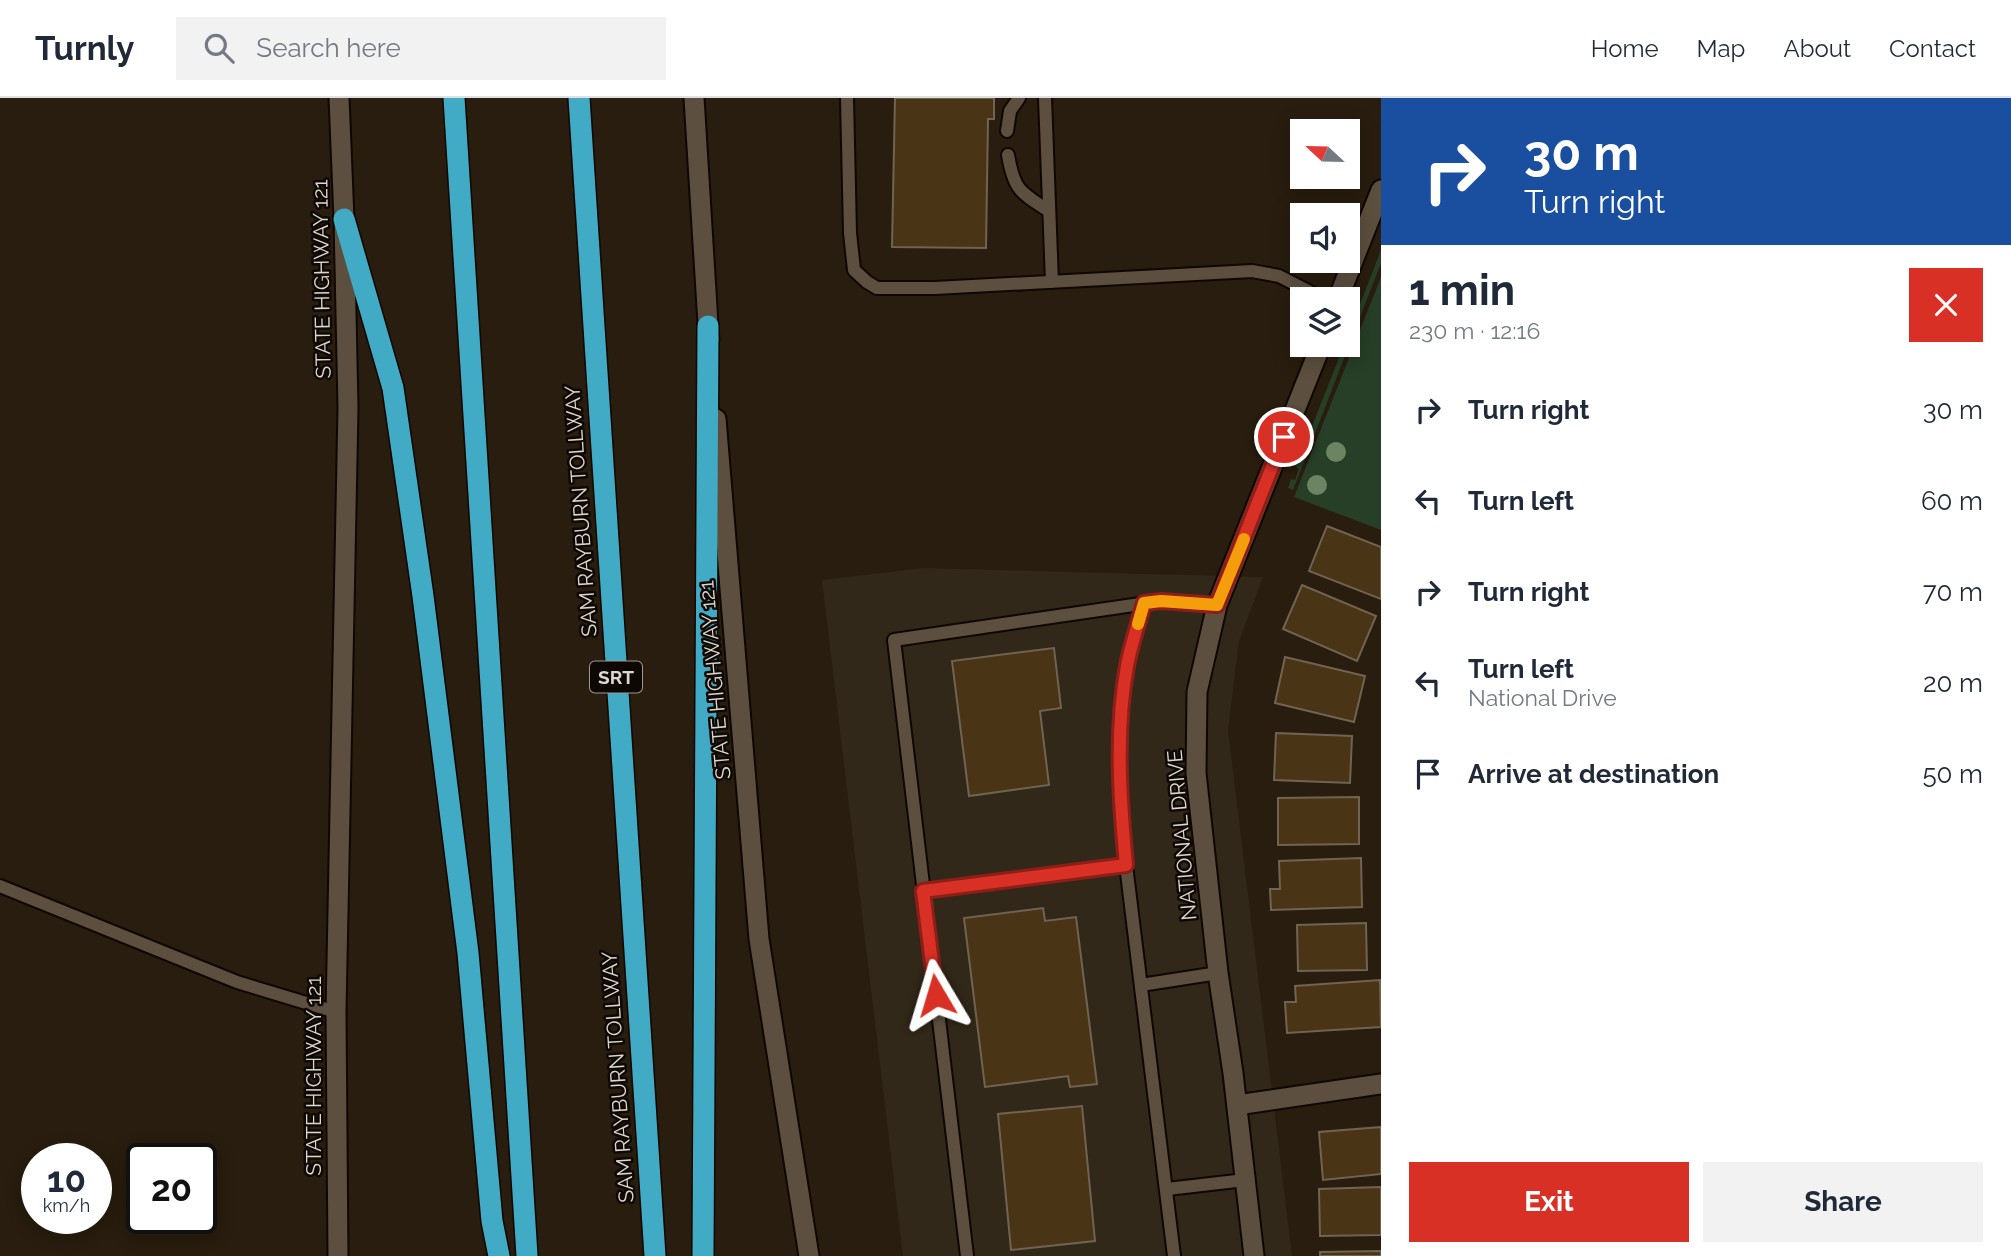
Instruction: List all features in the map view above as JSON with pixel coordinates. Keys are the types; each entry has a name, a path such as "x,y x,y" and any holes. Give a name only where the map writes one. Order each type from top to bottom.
{"highway":[{"path":"454,98 527,1256"},
{"name":"SAM RAYBURN TOLLWAY","path":"579,98 655,1256"},
{"path":"344,219 393,388 467,939 492,1222 499,1256"},
{"path":"703,1256 708,326"}],"main road":[{"name":"STATE HIGHWAY 121","path":"338,1256 336,1012 348,408 339,98"},
{"name":"STATE HIGHWAY 121","path":"694,98 708,326 759,939 809,1256"},
{"path":"1343,287 1381,190"},
{"name":"NATIONAL DRIVE","path":"1254,1256 1196,773 1197,692 1217,605 1316,357"},
{"path":"1237,1105 1381,1084"}],"lane":[{"path":"847,98 850,233 854,270 877,288 935,288 1252,271 1279,276 1301,287"},
{"path":"1007,131 1010,111 1019,98"},
{"path":"1045,98 1052,282"},
{"path":"1008,155 1017,187 1049,211"},
{"path":"967,1256 894,640 1161,601 1217,605"},
{"path":"1144,603 1127,666 1120,726 1120,785 1126,865 1174,1256"},
{"path":"923,891 1126,865"},
{"path":"0,886 237,982 336,1012"},
{"path":"1141,985 1218,973"},
{"path":"1167,1189 1245,1180"}],"shaded area":[{"path":"924,568 1263,577 1239,641 1228,730 1292,1256 903,1256 822,580"}],"green space":[{"path":"1381,250 1381,263 1360,317 1360,304"},
{"path":"1381,277 1381,530 1294,497 1349,357 1360,357 1360,330"},
{"path":"1339,357 1345,357 1293,490 1288,488 1291,479 1295,480 1299,469 1296,467"}],"building":[{"path":"895,98 994,98 994,119 988,119 986,248 892,247"},
{"path":"1327,526 1381,547 1381,599 1309,571"},
{"path":"1302,585 1376,616 1357,661 1283,629"},
{"path":"1054,648 1061,708 1040,711 1049,785 969,796 952,661"},
{"path":"1285,657 1365,676 1354,722 1275,703"},
{"path":"1276,733 1352,736 1350,783 1274,780"},
{"path":"1359,797 1359,844 1278,845 1278,798"},
{"path":"1361,858 1362,907 1271,910 1270,889 1280,889 1279,861"},
{"path":"1043,908 1045,921 1076,917 1097,1084 1070,1087 1068,1076 985,1087 964,918"},
{"path":"1366,923 1367,970 1298,971 1297,925"},
{"path":"1380,980 1381,1027 1287,1033 1285,1002 1296,1002 1295,986"},
{"path":"1082,1106 1095,1241 1011,1250 998,1114"},
{"path":"1381,1127 1381,1174 1323,1180 1319,1132"},
{"path":"1381,1187 1381,1235 1320,1236 1319,1189"},
{"path":"1381,1251 1381,1256 1320,1256 1320,1252"}],"slow traffic":[{"path":"1138,624 1144,603 1161,601 1217,605 1244,539"}],"route":[{"path":"936,995 923,891 1126,865 1120,785 1120,726 1127,666 1144,603 1161,601 1217,605 1284,437"}]}
